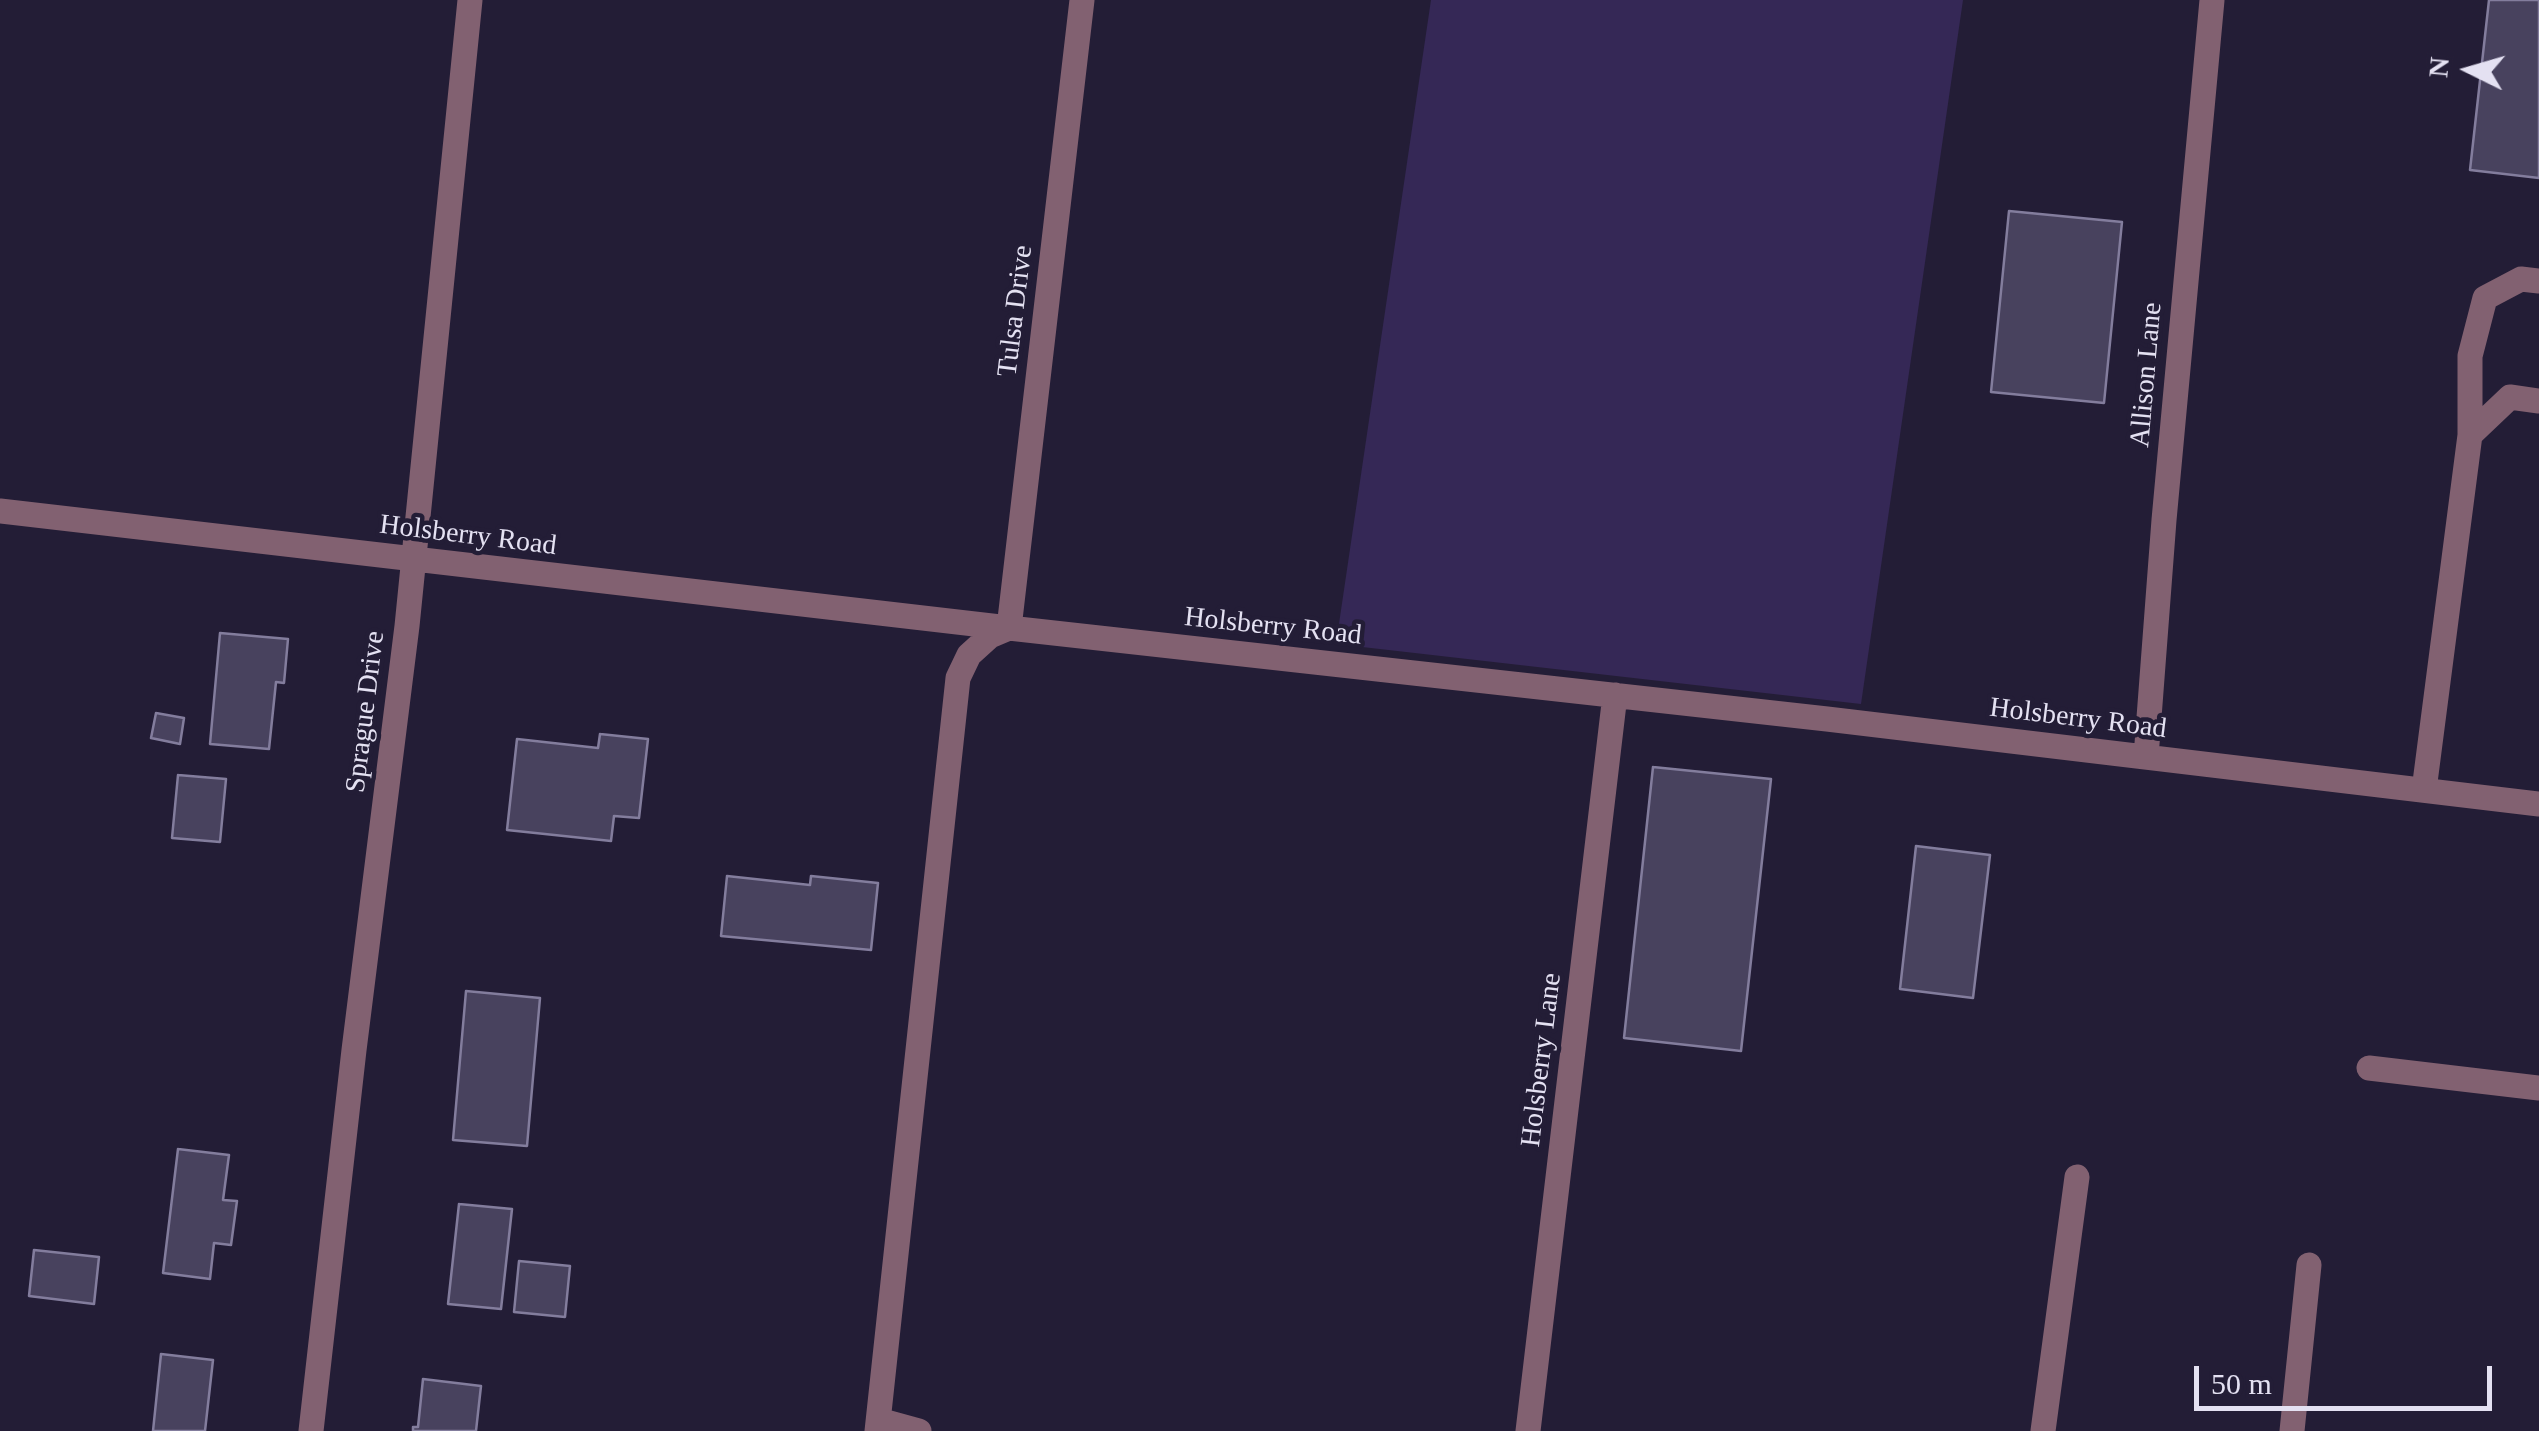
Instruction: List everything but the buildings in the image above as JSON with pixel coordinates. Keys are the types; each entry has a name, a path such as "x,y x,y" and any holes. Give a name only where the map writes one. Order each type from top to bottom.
{"street":[{"name":"Sprague Drive","path":"310,1431 413,560 470,0"},
{"name":"Tulsa Drive","path":"1010,628 1082,0"},
{"name":"Allison Lane","path":"2146,756 2212,0"},
{"path":"2424,790 2470,435 2470,356 2485,298 2521,279 2539,281"},
{"path":"2470,435 2510,397 2539,401"},
{"name":"Holsberry Road","path":"0,511 2539,804"},
{"path":"919,1431 878,1425 958,678 969,655 990,636 1010,628"},
{"name":"Holsberry Lane","path":"1528,1431 1615,695"},
{"path":"2369,1068 2539,1088"},
{"path":"2043,1431 2078,1177"},
{"path":"2292,1431 2309,1265"}],"shaded area":[{"path":"1431,0 1963,0 1861,704 1336,644"}]}
